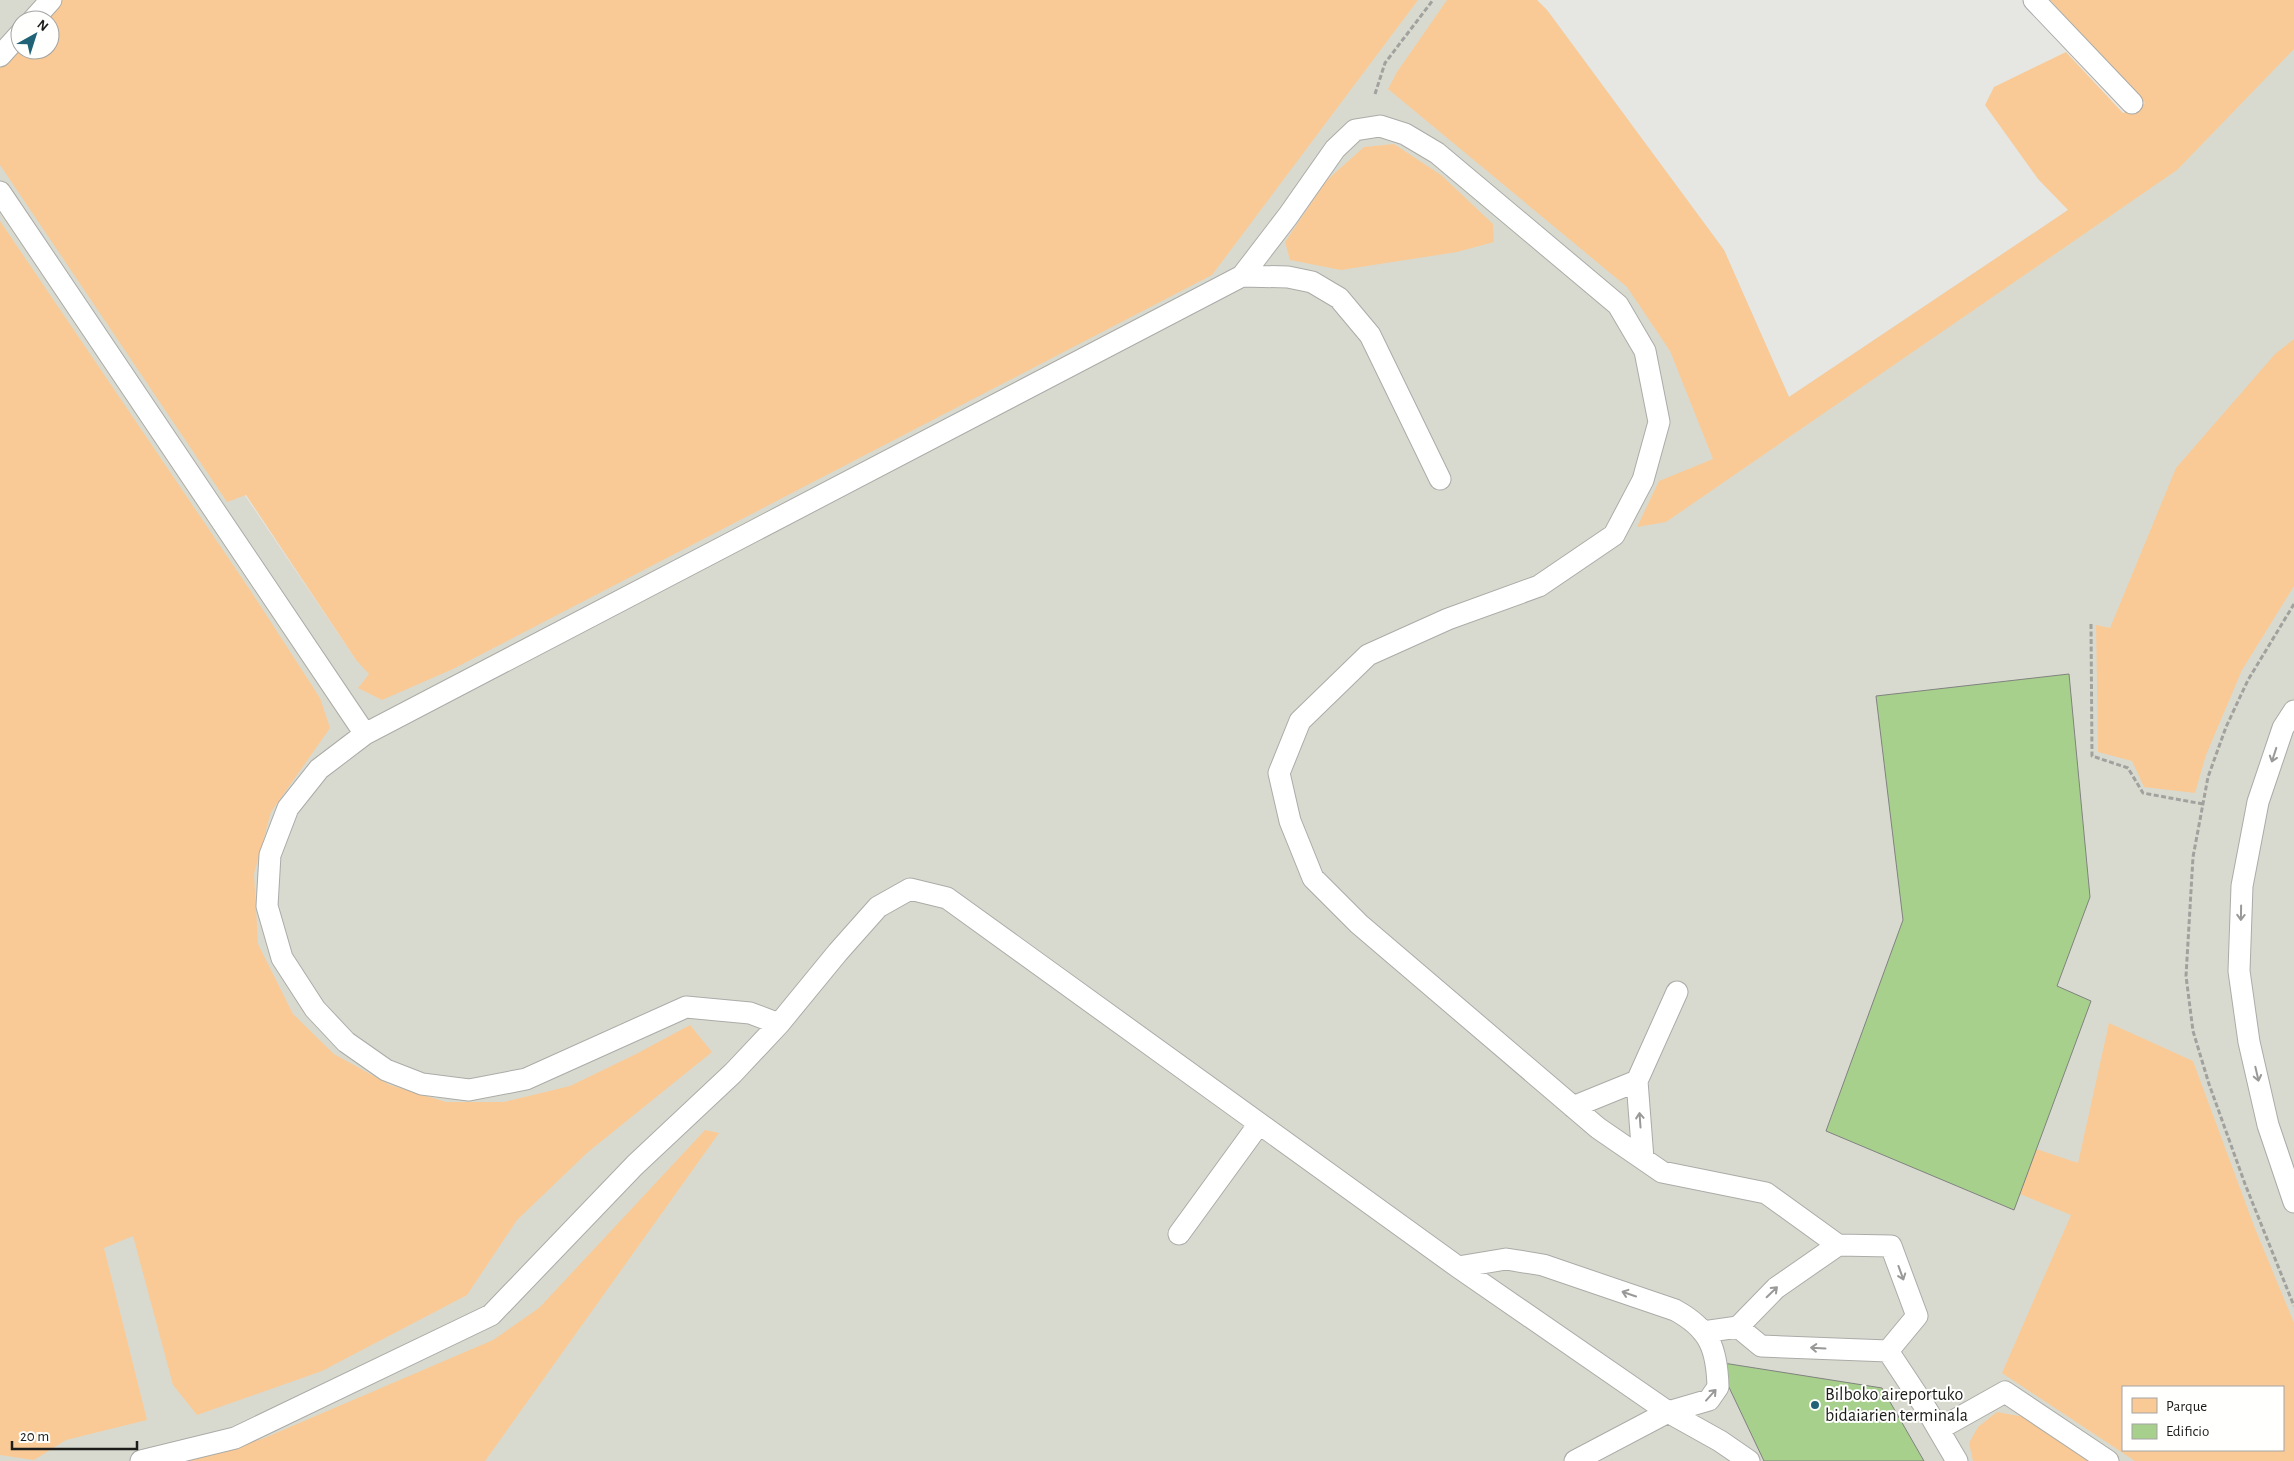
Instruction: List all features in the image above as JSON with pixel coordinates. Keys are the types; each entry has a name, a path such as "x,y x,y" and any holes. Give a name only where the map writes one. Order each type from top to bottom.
{"lane":[{"path":"42,10 51,0"},
{"path":"2034,0 2132,103"},
{"path":"0,56 10,45"},
{"path":"779,1024 750,1012 686,1008 526,1079 469,1090 422,1084 386,1070 346,1042 315,1009 282,958 268,906 270,855 288,808 319,769 365,734 1242,276 1288,216 1335,149 1355,130 1380,126 1404,134 1437,153 1618,305 1645,351 1659,422 1643,480 1614,535 1539,586 1448,619 1368,656 1300,721 1279,773 1290,821 1314,878 1359,924 1598,1128 1662,1172 1766,1193 1838,1244 1891,1246 1917,1316 1888,1351"},
{"path":"0,192 365,734"},
{"path":"1242,276 1288,277 1312,282 1339,298 1370,335 1440,479"},
{"path":"2294,711 2283,728 2258,802 2242,886 2239,971 2249,1042 2268,1125 2294,1202"},
{"path":"142,1461 235,1438 490,1315 635,1165 733,1073 779,1024 878,907 910,889 947,898 1458,1268 1668,1412 1749,1461"},
{"path":"1643,1159 1637,1081 1678,992"},
{"path":"1573,1107 1637,1081"},
{"path":"1179,1234 1259,1124"},
{"path":"1703,1332 1738,1327 1776,1288 1838,1244"},
{"path":"1458,1268 1506,1259 1543,1265 1675,1310 1692,1319 1713,1347 1718,1387 1709,1400 1668,1412 1575,1461"},
{"path":"1738,1327 1761,1346 1888,1351"},
{"path":"1888,1351 1939,1429 1957,1461"},
{"path":"1939,1429 2005,1392 2108,1461"}],"path":[{"path":"1365,128 1385,63 1433,0"},
{"path":"2091,624 2092,756 2128,768 2143,793 2203,804"}],"shaded area":[{"path":"0,0 89,0 60,15 60,10 10,10 10,60 16,60 0,101"},
{"path":"1077,0 1537,0 1547,10 1724,250 1789,397 2068,210 2294,36 2294,1461 0,1461 0,132 356,660"}],"green space":[{"path":"56,0 1418,0 1212,275 453,669 382,700 358,688 369,674 356,660 246,495 227,502 0,165 0,62 10,51 10,60 60,60 60,10 47,10"},
{"path":"1447,0 1537,0 1547,10 1724,250 1789,397 2068,210 2038,179 1985,105 1994,87 2066,52 2123,113 2145,103 2050,0 2294,0 2294,49 2177,170 1666,522 1637,527 1659,481 1713,459 1670,351 1627,287 1388,89 1397,72"},
{"path":"1394,144 1441,175 1493,224 1494,242 1457,252 1341,270 1290,260 1285,242 1326,181 1364,147"},
{"path":"0,221 252,593 320,698 330,728 271,812 254,874 258,944 293,1014 334,1054 390,1085 446,1102 504,1102 570,1086 690,1025 712,1052 588,1152 517,1220 467,1295 322,1371 197,1415 173,1385 133,1236 104,1248 147,1420 66,1440 34,1460 0,1455"},
{"path":"2294,339 2294,586 2242,670 2206,755 2195,793 2144,787 2132,761 2098,752 2096,625 2110,628 2176,468 2275,354"},
{"path":"2109,1023 2193,1061 2254,1226 2294,1323 2294,1461 2135,1461 2002,1373 2071,1215 2020,1194 2036,1149 2078,1163"},
{"path":"705,1130 719,1133 485,1461 181,1461 262,1439 493,1340 539,1308"},
{"path":"1997,1412 2025,1417 2092,1461 1973,1461 1969,1443 1978,1427"}],"building":[{"path":"2069,674 2090,897 2057,986 2091,1001 2014,1210 1826,1131 1903,920 1876,696"},
{"name":"Bilboko aireportuko bidaiarien terminala","path":"1717,1362 1882,1388 1924,1461 1764,1461"}],"place":[{"name":"Bilboko aireportuko bidaiarien terminala","path":"1815,1405"}]}
